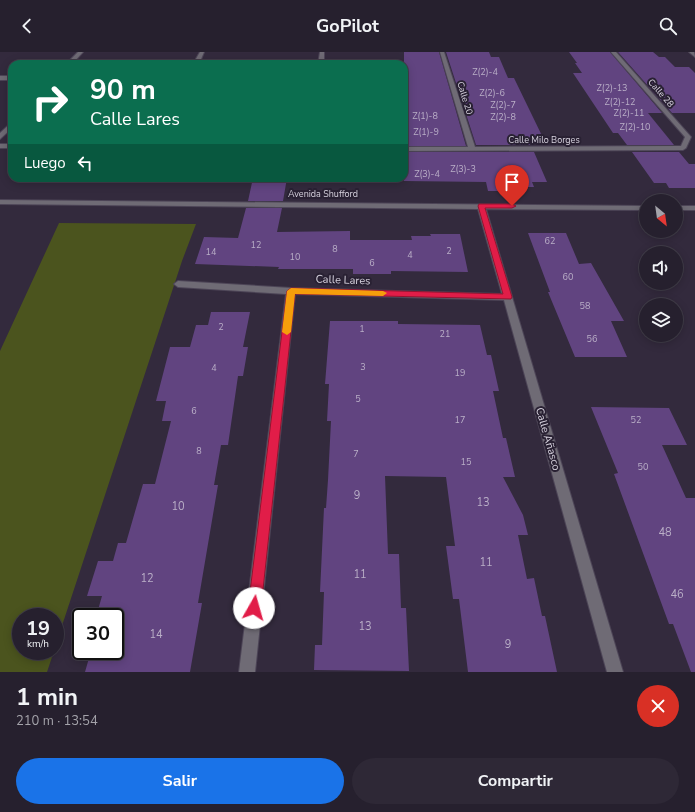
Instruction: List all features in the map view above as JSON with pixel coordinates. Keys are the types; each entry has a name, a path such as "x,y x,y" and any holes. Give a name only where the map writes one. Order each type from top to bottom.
{"street":[{"path":"73,60 81,52"},
{"name":"Calle 20","path":"442,52 472,149"},
{"name":"Calle 28","path":"613,52 688,137 683,148"},
{"path":"691,52 695,56"},
{"path":"0,137 8,128"},
{"name":"Calle Milo Borges","path":"408,149 683,148"},
{"name":"Avenida Shufford","path":"0,202 639,208"},
{"name":"Calle Añasco","path":"481,206 615,672"},
{"path":"683,208 695,208"},
{"name":"Calle Lares","path":"178,284 291,291 508,297"},
{"path":"247,672 291,291"}],"green space":[{"path":"59,223 196,224 182,261 64,620 64,608 12,608 12,660 51,660 47,672 0,672 0,351"}],"building":[{"path":"404,52 439,52 466,146 408,146 408,60 404,60"},
{"path":"446,52 489,52 491,57 499,57 508,78 514,78 545,142 529,142 530,145 476,145"},
{"path":"569,52 610,52 662,113 648,113 674,145 627,145 618,133 613,133 573,73 582,73"},
{"path":"618,52 653,52 659,57 665,57 675,67 689,67 695,73 695,113 672,113"},
{"path":"408,152 534,152 547,182 532,182 534,187 519,187 520,191 488,191 486,182 408,181"},
{"path":"632,152 679,152 689,164 695,164 695,188 669,188 666,183 654,183"},
{"path":"252,182 286,182 283,201 248,201"},
{"path":"246,208 282,208 277,232 350,231 350,240 412,240 411,236 431,236 430,234 460,234 468,272 391,271 391,274 353,274 353,269 278,269 279,267 195,264 204,237 238,238"},
{"path":"528,233 566,233 579,264 591,263 624,321 611,321 627,357 575,357 548,292 550,292"},
{"path":"211,312 250,312 243,347 248,347 243,376 238,376 228,445 221,445 214,485 218,485 198,603 202,603 190,672 85,672 88,660 124,660 124,608 99,608 102,596 87,596 98,561 113,561 118,543 126,543 143,484 155,484 171,421 162,421 166,401 156,401 170,347 190,347 196,325 208,325"},
{"path":"330,321 398,321 398,324 480,325 487,355 491,355 499,391 493,391 503,438 506,438 515,477 503,477 523,515 528,535 518,535 527,579 534,578 542,616 545,616 557,672 468,672 459,599 453,599 446,546 455,546 446,477 385,476 388,554 399,554 401,608 406,608 409,671 314,670 315,645 322,645 324,592 320,592 324,508 326,508 331,421 327,421 329,384 325,384"},
{"path":"591,407 669,408 687,445 662,445 686,498 695,498 695,672 691,672 673,624 669,624 614,474 618,473"}],"slow traffic":[{"path":"287,332 291,291 383,293"}],"route":[{"path":"254,608 291,291 508,297 481,206 512,206"}]}
